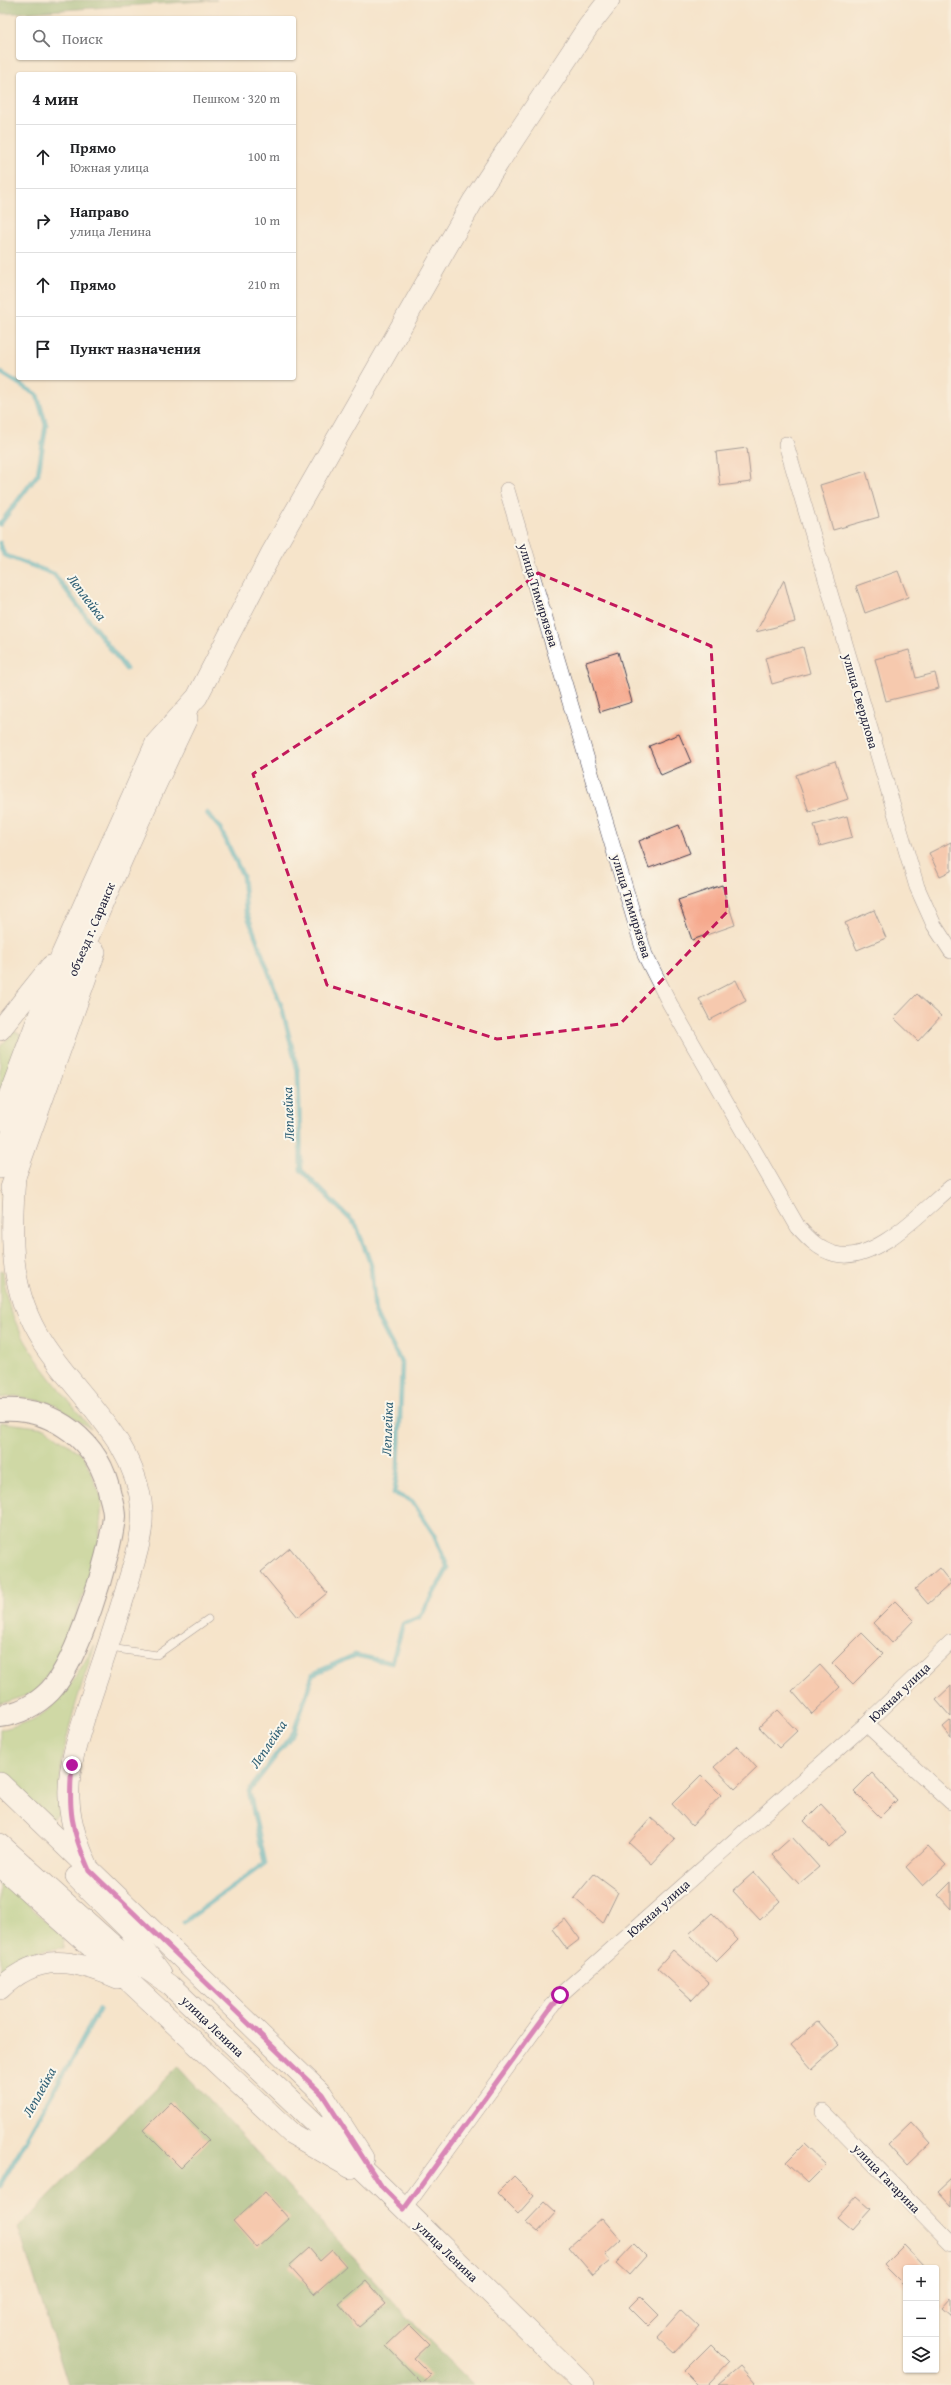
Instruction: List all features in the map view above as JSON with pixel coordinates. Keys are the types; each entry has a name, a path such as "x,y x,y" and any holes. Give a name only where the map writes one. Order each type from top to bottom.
{"main road":[{"path":"0,1410 16,1409 47,1416 72,1430 92,1450 107,1479 114,1515 105,1564 71,1659 51,1690 31,1707 0,1716"}],"street":[{"path":"0,1120 62,954 156,743 197,697 271,554 473,201 588,27 609,0"},
{"name":"улица Свердлова","path":"786,444 916,887 934,925 951,951"},
{"name":"улица Тимирязева","path":"507,490 645,955 670,1004 798,1227 814,1244 835,1254 859,1253 882,1245 951,1186"},
{"name":"объезд г. Саранск","path":"8,1172 19,1113 76,965 123,855 197,697"},
{"path":"0,1030 62,954"},
{"path":"0,1218 8,1172"},
{"path":"8,1172 14,1268 21,1297 42,1342 110,1428 120,1444 132,1467 140,1498 142,1526 138,1545 81,1728 72,1765 69,1797 71,1820 76,1839 89,1870"},
{"name":"Южная улица","path":"404,2209 560,1995 866,1724 951,1642"},
{"path":"866,1724 951,1802"},
{"path":"0,1783 322,2094 382,2187"},
{"path":"0,1803 129,1930 170,1985"},
{"path":"0,1844 116,1948 170,1985"},
{"path":"0,1866 133,1985 292,2134 382,2187"},
{"path":"0,1989 12,1978 30,1967 50,1962 77,1963 93,1967 133,1985"},
{"name":"улица Ленина","path":"170,1985 382,2187 584,2385"},
{"name":"улица Гагарина","path":"823,2112 951,2243"}],"lane":[{"path":"107,1647 157,1655 208,1619"}],"highlighted area":[{"path":"538,573 711,646 727,912 620,1024 497,1039 327,985 253,774 433,657"}],"green space":[{"path":"0,0 217,0 0,14"},
{"path":"14,1031 21,1035 0,1095 0,1047"},
{"path":"0,1270 3,1271 6,1295 21,1334 31,1351 91,1429 52,1403 15,1396 0,1398"},
{"path":"0,1422 45,1428 84,1456 102,1499 98,1555 63,1650 36,1692 0,1704"},
{"path":"95,1645 69,1728 61,1770 59,1814 50,1820 0,1770 0,1730 32,1720 52,1706 76,1676"},
{"path":"0,1878 64,1938 63,1948 29,1953 15,1960 0,1972"},
{"path":"178,2066 428,2339 474,2385 68,2385 18,2227"}],"building":[{"path":"747,448 751,482 720,486 716,452"},
{"path":"866,471 879,517 833,530 820,485"},
{"path":"898,571 908,597 865,613 856,586"},
{"path":"784,580 795,622 756,632"},
{"path":"803,647 810,673 772,684 765,658"},
{"path":"909,650 916,678 935,673 939,688 886,701 875,659"},
{"path":"618,652 632,702 600,712 586,662"},
{"path":"679,734 691,762 661,775 649,746"},
{"path":"835,761 848,799 809,812 796,775"},
{"path":"847,816 852,837 820,846 814,825"},
{"path":"679,825 690,853 649,868 639,841"},
{"path":"951,842 951,871 940,876 929,853"},
{"path":"722,885 735,925 692,940 678,900"},
{"path":"874,910 886,938 857,950 845,923"},
{"path":"736,980 746,1001 710,1020 699,999"},
{"path":"917,994 941,1016 918,1041 894,1018"},
{"path":"290,1548 327,1593 298,1617 261,1572"},
{"path":"939,1568 951,1583 928,1604 915,1589"},
{"path":"895,1601 914,1620 892,1643 873,1623"},
{"path":"862,1633 883,1654 853,1684 832,1663"},
{"path":"820,1665 840,1687 812,1714 792,1691"},
{"path":"951,1686 951,1717 936,1700"},
{"path":"777,1710 797,1731 779,1748 759,1727"},
{"path":"951,1720 951,1737 943,1727"},
{"path":"737,1746 757,1768 735,1789 714,1767"},
{"path":"872,1773 897,1800 880,1817 854,1791"},
{"path":"701,1775 721,1795 692,1826 672,1804"},
{"path":"821,1804 846,1831 829,1847 804,1821"},
{"path":"651,1818 675,1839 652,1864 629,1843"},
{"path":"792,1837 819,1867 799,1884 772,1855"},
{"path":"928,1846 946,1865 923,1886 906,1867"},
{"path":"754,1872 780,1901 760,1920 733,1891"},
{"path":"594,1874 618,1892 603,1923 574,1898"},
{"path":"951,1882 951,1909 938,1895"},
{"path":"712,1913 738,1940 716,1962 689,1934"},
{"path":"565,1919 580,1939 567,1949 552,1929"},
{"path":"673,1950 709,1982 692,2000 657,1968"},
{"path":"818,2021 839,2045 812,2069 791,2045"},
{"path":"171,2102 209,2140 181,2168 143,2130"},
{"path":"912,2122 931,2143 907,2166 888,2145"},
{"path":"804,2144 826,2165 808,2183 786,2162"},
{"path":"514,2176 534,2196 518,2214 497,2193"},
{"path":"951,2180 951,2206 938,2192"},
{"path":"265,2192 289,2219 257,2248 233,2221"},
{"path":"856,2196 871,2209 852,2230 837,2217"},
{"path":"545,2202 556,2212 538,2232 526,2222"},
{"path":"602,2218 621,2240 605,2255 610,2261 593,2275 569,2247"},
{"path":"634,2244 646,2256 629,2275 616,2263"},
{"path":"904,2245 923,2265 903,2265 903,2284 884,2265"},
{"path":"309,2248 320,2261 332,2250 346,2266 314,2294 289,2266"},
{"path":"366,2281 386,2304 359,2327 339,2304"},
{"path":"640,2296 659,2315 648,2326 629,2307"},
{"path":"951,2298 951,2316 942,2308"},
{"path":"681,2310 699,2327 675,2353 657,2337"},
{"path":"409,2324 429,2344 414,2358 431,2375 422,2383 386,2346"},
{"path":"711,2344 729,2362 707,2385 698,2385 684,2371"},
{"path":"740,2366 755,2383 753,2385 718,2385"}],"waterway":[{"name":"Леплейка","path":"0,372 37,395 46,425 38,474 0,524"},
{"name":"Леплейка","path":"0,543 4,555 54,574 126,669"},
{"name":"Леплейка","path":"184,1922 265,1863 249,1791 294,1732 313,1674 355,1655 392,1663 403,1624 420,1617 448,1568 433,1533 412,1501 394,1493 398,1469 402,1364 375,1313 371,1265 356,1225 301,1170 298,1072 282,1008 246,911 243,876 220,828 207,813"},
{"name":"Леплейка","path":"0,2186 99,2010"}],"route":[{"path":"72,1765 69,1797 71,1820 78,1845 89,1870 322,2094 382,2187 404,2209 560,1995"}]}
